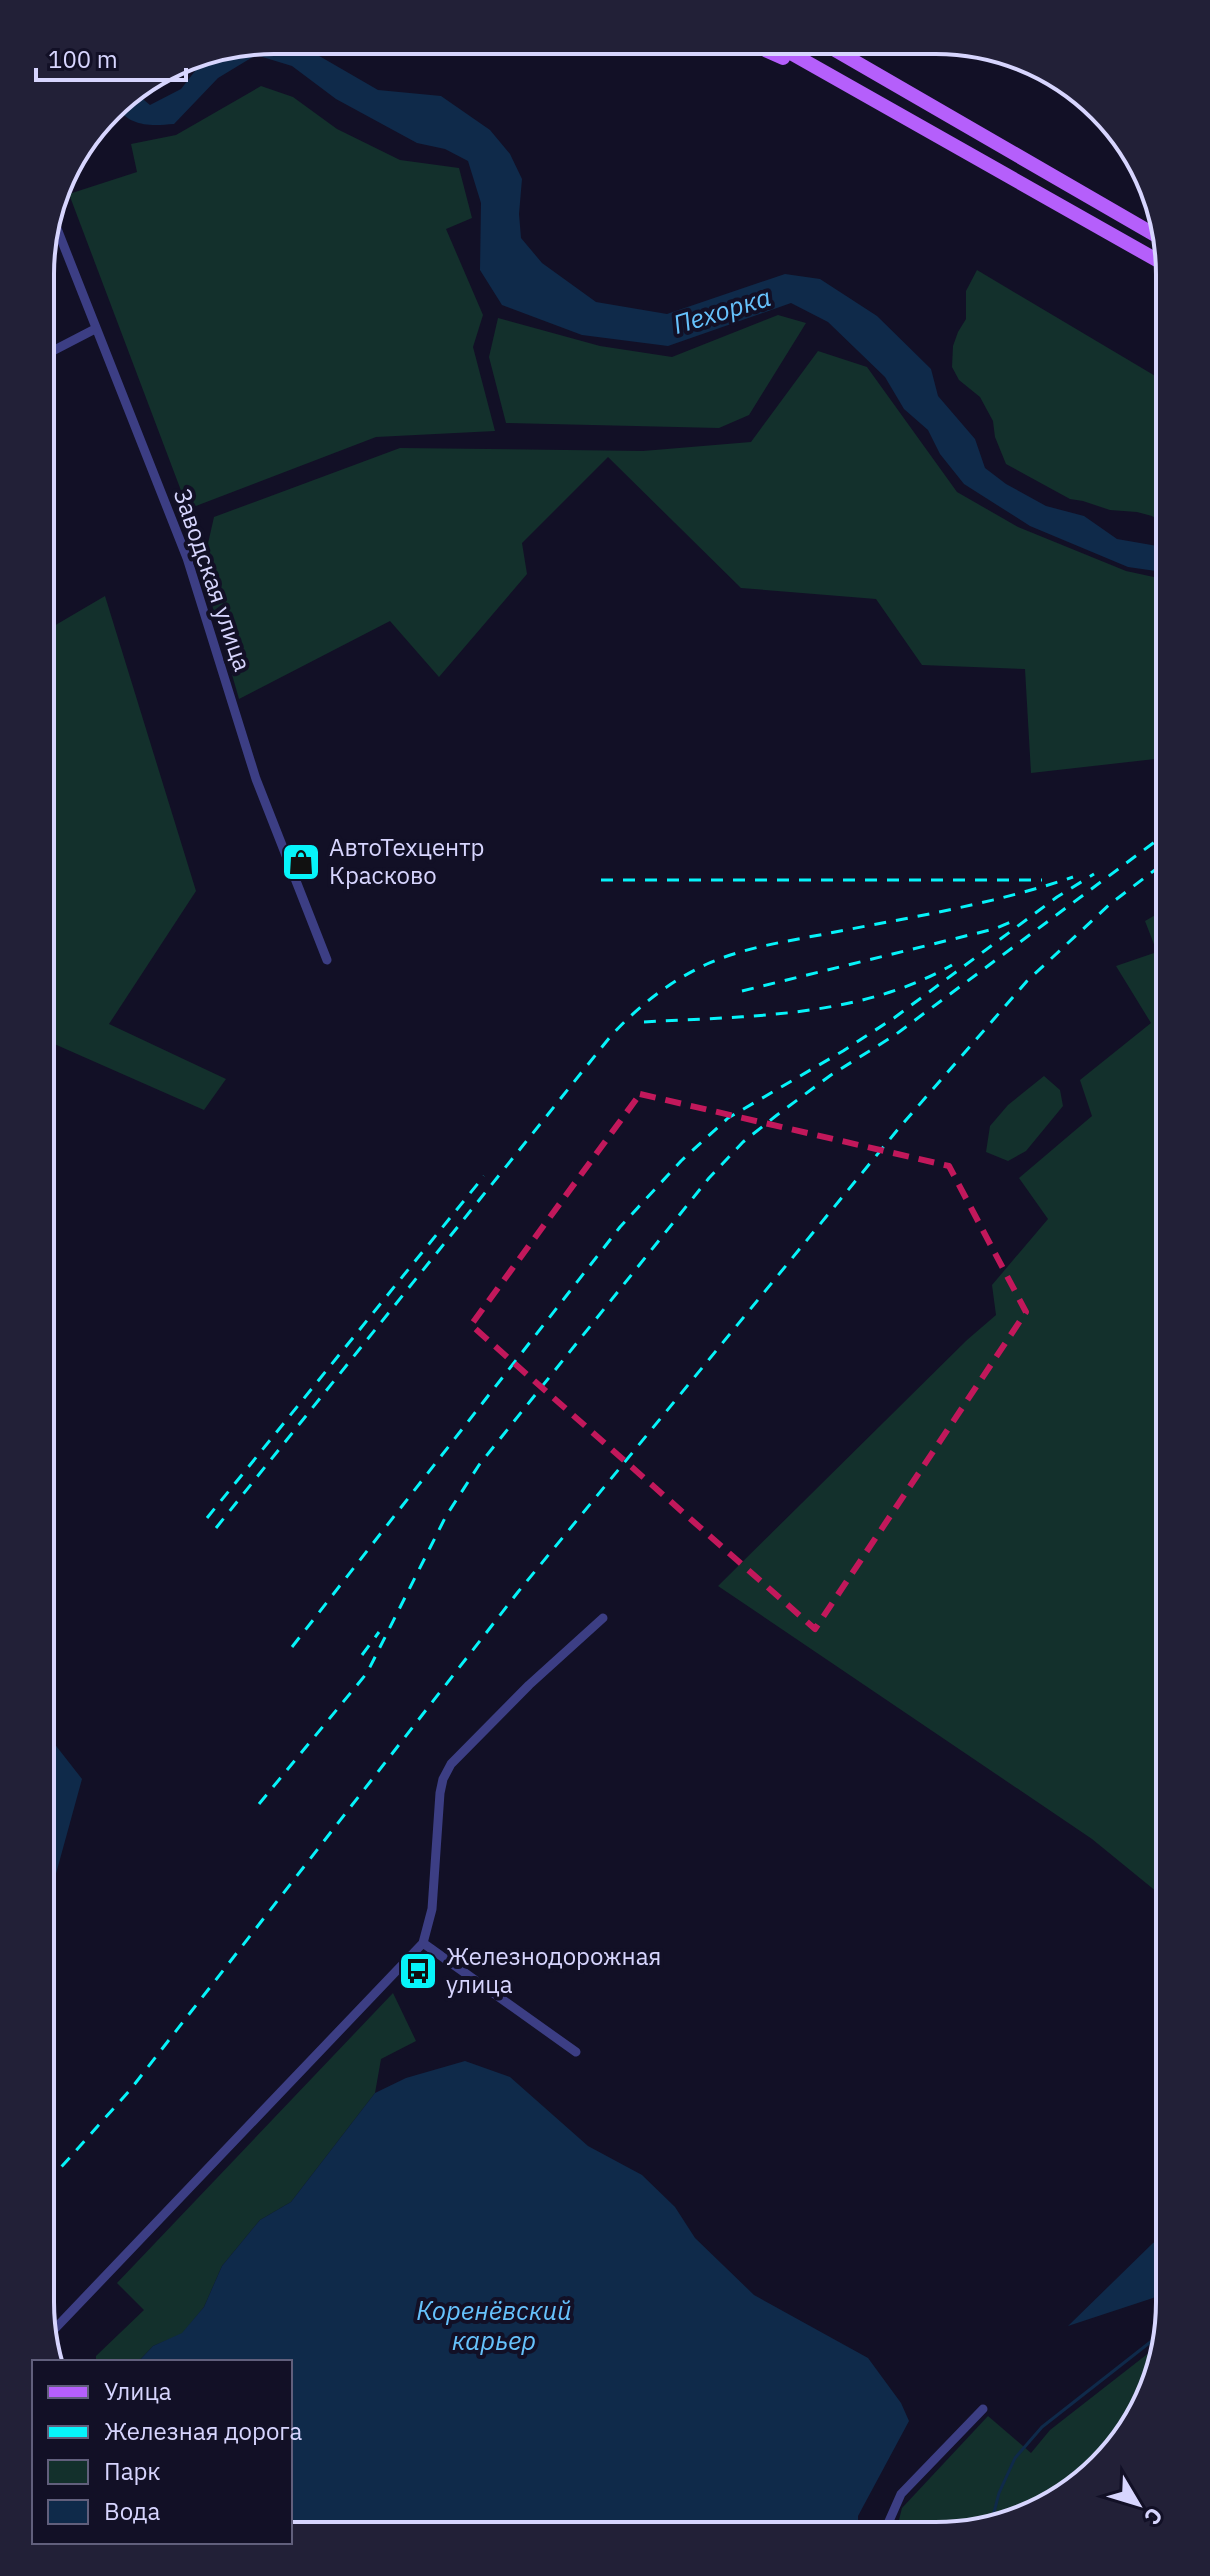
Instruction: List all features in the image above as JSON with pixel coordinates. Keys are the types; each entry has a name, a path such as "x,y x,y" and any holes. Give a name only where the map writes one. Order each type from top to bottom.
{"main road":[{"path":"774,54 866,97"},
{"path":"792,54 1155,259"},
{"path":"842,54 1151,233"},
{"path":"846,54 878,75"}],"street":[{"name":"Заводская улица","path":"59,233 187,558 256,779 327,960"},
{"path":"54,350 95,329"},
{"path":"56,2328 423,1943 432,1909 440,1793 451,1764 529,1685 603,1618"},
{"path":"423,1943 576,2052"},
{"path":"889,2522 901,2494 983,2409"}],"highlighted area":[{"path":"640,1094 949,1166 1026,1312 815,1629 471,1325"}],"green space":[{"path":"261,86 293,97 337,129 400,160 459,168 472,218 446,229 483,315 473,347 495,431 376,437 188,509 69,195 137,172 131,144 176,135"},
{"path":"977,270 1156,376 1156,519 1070,499 1006,464 995,437 993,421 980,397 959,380 952,367 953,346 966,319 966,291"},
{"path":"778,315 806,323 749,415 719,428 506,423 489,357 498,318 600,346 672,357"},
{"path":"818,351 867,367 957,492 1018,527 1126,571 1156,577 1156,759 1031,773 1025,669 922,665 876,599 741,588 608,457 522,543 527,574 439,677 390,621 239,699 202,570 214,517 400,448 643,451 751,442"},
{"path":"105,596 196,891 109,1024 226,1079 204,1110 54,1044 54,626"},
{"path":"1156,915 1156,949 1145,921"},
{"path":"1156,952 1156,1891 1092,1839 718,1586 996,1315 992,1285 1048,1219 1019,1178 1092,1116 1080,1080 1151,1023 1116,966"},
{"path":"1044,1076 1060,1090 1063,1106 1026,1151 1008,1161 986,1152 990,1126 1008,1105"},
{"path":"393,1993 416,2041 381,2059 375,2093 291,2202 260,2220 222,2266 204,2307 182,2334 153,2346 140,2360 96,2360 96,2356 144,2310 117,2283"},
{"path":"1149,2352 1139,2386 1119,2424 1081,2467 1058,2485 1020,2505 993,2514 964,2520 898,2522 902,2508 988,2416 1031,2453 1050,2430"}],"water":[{"name":"Пехорка","path":"260,54 315,54 378,90 441,96 490,130 510,154 522,179 519,214 521,238 542,263 596,302 667,314 785,274 820,279 877,316 931,369 938,396 975,439 985,468 1006,484 1046,506 1084,516 1117,539 1156,546 1156,571 1128,567 1030,526 964,484 940,454 928,430 904,409 885,377 828,322 791,303 668,346 582,335 502,305 480,270 481,203 468,161 445,149 417,143 336,99 292,66 256,55 218,78 174,124 141,124 124,115 142,98 150,105 181,89 197,69 231,58"},
{"path":"54,1743 82,1779 54,1881"},
{"name":"Коренёвский карьер","path":"465,2061 510,2077 588,2146 642,2175 675,2207 695,2238 754,2295 868,2358 901,2403 909,2421 858,2516 858,2522 292,2522 292,2360 140,2360 153,2346 182,2333 204,2307 222,2266 260,2220 291,2202 375,2093 406,2078"},
{"path":"1156,2242 1156,2296 1068,2326"}],"waterway":[{"path":"994,2514 999,2493 1015,2458 1042,2427 1152,2341"}],"railway":[{"path":"259,1804 367,1673 446,1516 479,1465 709,1178 743,1142 777,1115 831,1075 895,1035 1156,841"},
{"path":"54,2175 130,2090 518,1592 899,1128 1027,981 1110,904 1156,869"},
{"path":"292,1647 620,1227 681,1161 728,1118 894,1018 1057,897 1094,874"},
{"path":"216,1528 610,1037 655,996 693,971 736,953 983,902 1073,877"},
{"path":"601,880 1042,880"},
{"path":"742,991 994,929 1011,922"},
{"path":"644,1022 763,1015 841,1005 916,982 952,965"},
{"path":"207,1518 484,1176"},
{"path":"362,1655 379,1632"}],"place":[{"name":"АвтоТехцентр Красково","path":"301,862"},
{"name":"Железнодорожная улица","path":"418,1971"}]}
